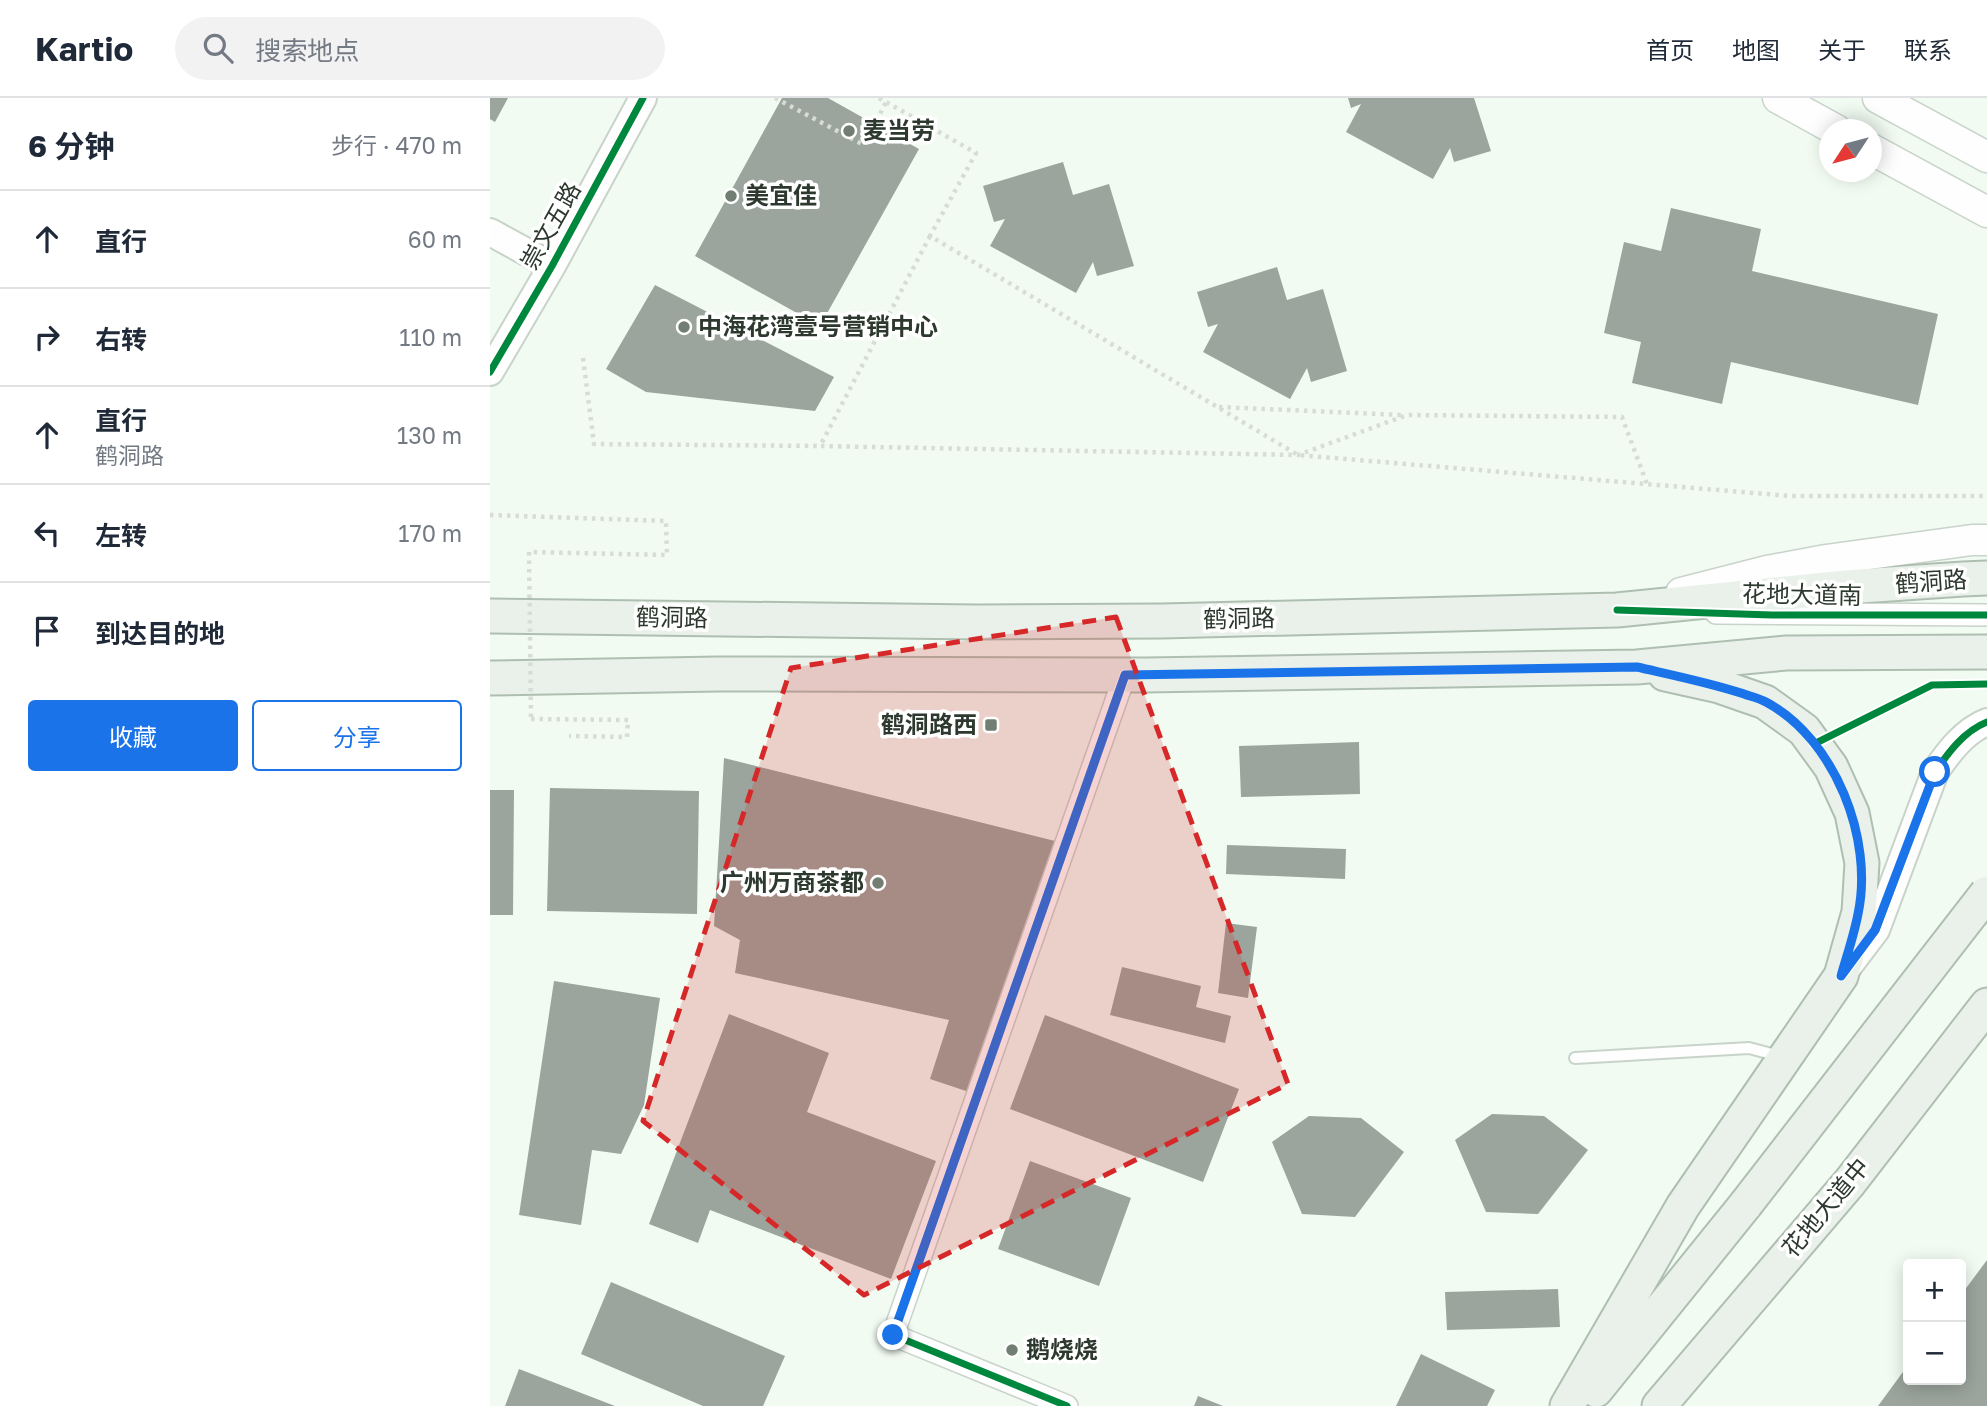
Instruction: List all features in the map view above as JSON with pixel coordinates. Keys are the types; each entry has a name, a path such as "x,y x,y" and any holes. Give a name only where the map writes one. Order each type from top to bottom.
{"main road":[{"path":"1778,98 1819,121"},
{"path":"1878,98 1987,157"},
{"path":"1882,155 1987,212"},
{"name":"花地大道南","path":"1618,610 1779,569 1987,540"},
{"name":"鹤洞路","path":"490,616 989,622 1176,621 1618,610 1846,587 1975,579"},
{"path":"490,678 718,674 1125,675 1637,667 1786,653 1987,652"},
{"path":"1567,1406 1683,1206 1841,976 1859,912 1862,863 1852,813 1831,767 1804,730 1766,702 1718,686 1637,667"},
{"path":"1582,1406 1746,1204 1987,893"},
{"name":"花地大道中","path":"1659,1406 1850,1182 1982,1009"}],"street":[{"name":"崇文五路","path":"490,372 552,266 643,98"},
{"path":"490,232 552,266"},
{"name":"花地大道南","path":"1618,610 1772,615 1987,615"},
{"path":"1067,1406 893,1335 1125,675"},
{"path":"1841,976 1875,930 1935,772 1948,752 1977,726 1987,722"}],"lane":[{"path":"1575,1058 1749,1048 1785,1058"}],"path":[{"path":"820,446 976,153 879,98"},
{"path":"778,99 864,145 886,102"},
{"path":"930,236 1298,455"},
{"path":"583,358 594,443 1298,455 1790,496 1987,496"},
{"path":"1217,407 1407,415 1622,417 1647,484"},
{"path":"1298,455 1407,415"},
{"path":"490,515 666,521 667,555 528,552 531,719 628,720 627,737 569,736"}],"highlighted area":[{"path":"1116,617 1288,1084 864,1295 643,1121 791,668"}],"building":[{"path":"490,98 508,98 495,122 490,119"},
{"path":"782,98 828,98 919,149 820,326 695,256"},
{"path":"1348,98 1474,98 1491,151 1454,162 1450,148 1433,179 1346,132 1361,104 1351,108"},
{"path":"1063,162 1073,195 1109,184 1134,266 1097,276 1093,262 1076,293 990,246 1005,219 994,222 983,186"},
{"path":"1671,208 1761,229 1752,271 1938,314 1918,405 1731,362 1722,404 1632,383 1641,342 1604,333 1624,242 1661,251"},
{"path":"1277,267 1287,300 1323,289 1347,371 1311,382 1307,368 1290,399 1203,352 1218,324 1208,327 1197,292"},
{"name":"中海花湾壹号营销中心","path":"655,285 834,377 815,411 646,392 606,369"},
{"path":"1359,742 1360,794 1241,797 1239,746"},
{"name":"广州万商茶都","path":"724,758 1055,841 969,1092 930,1079 949,1020 735,973 740,940 714,926"},
{"path":"550,788 699,791 697,914 547,911"},
{"path":"490,790 514,790 513,915 490,915"},
{"path":"1227,845 1346,849 1345,879 1226,874"},
{"path":"1226,923 1257,927 1248,998 1218,993"},
{"path":"1122,967 1201,986 1196,1007 1231,1016 1225,1043 1110,1015"},
{"path":"554,981 660,998 644,1105 621,1154 592,1150 581,1225 519,1215"},
{"path":"729,1014 829,1053 807,1112 936,1161 891,1279 710,1210 698,1243 649,1224"},
{"path":"1045,1015 1239,1089 1203,1182 1010,1109"},
{"path":"1492,1114 1544,1116 1588,1150 1538,1214 1486,1212 1455,1140"},
{"path":"1309,1116 1361,1118 1404,1152 1355,1217 1302,1214 1272,1142"},
{"path":"1030,1161 1131,1198 1099,1286 998,1249"},
{"path":"1987,1260 1987,1406 1878,1406 1903,1372 1903,1385 1966,1385 1966,1288"},
{"path":"611,1282 785,1356 763,1406 703,1406 581,1354"},
{"path":"1558,1289 1560,1327 1447,1330 1445,1292"},
{"path":"1421,1354 1495,1390 1487,1406 1396,1406"},
{"path":"519,1369 615,1406 505,1406"},
{"path":"1198,1396 1223,1406 1194,1406"}],"cycle path":[{"path":"490,372 552,266 643,98"},
{"path":"1617,610 1772,615 1987,615"},
{"path":"1067,1406 893,1335 1125,675"},
{"path":"1814,744 1932,685 1987,684"},
{"path":"1841,976 1876,930 1935,772 1964,737 1987,722"}],"place":[{"name":"麦当劳","path":"849,131"},
{"name":"美宜佳","path":"731,196"},
{"name":"中海花湾壹号营销中心","path":"684,327"},
{"name":"鹤洞路西","path":"991,725"},
{"name":"广州万商茶都","path":"878,883"},
{"name":"鹅烧烧","path":"1012,1350"}],"route":[{"path":"893,1335 1125,675 1637,667 1718,686 1766,702 1804,730 1831,767 1852,813 1862,863 1859,912 1841,976 1875,930 1935,772"}]}
